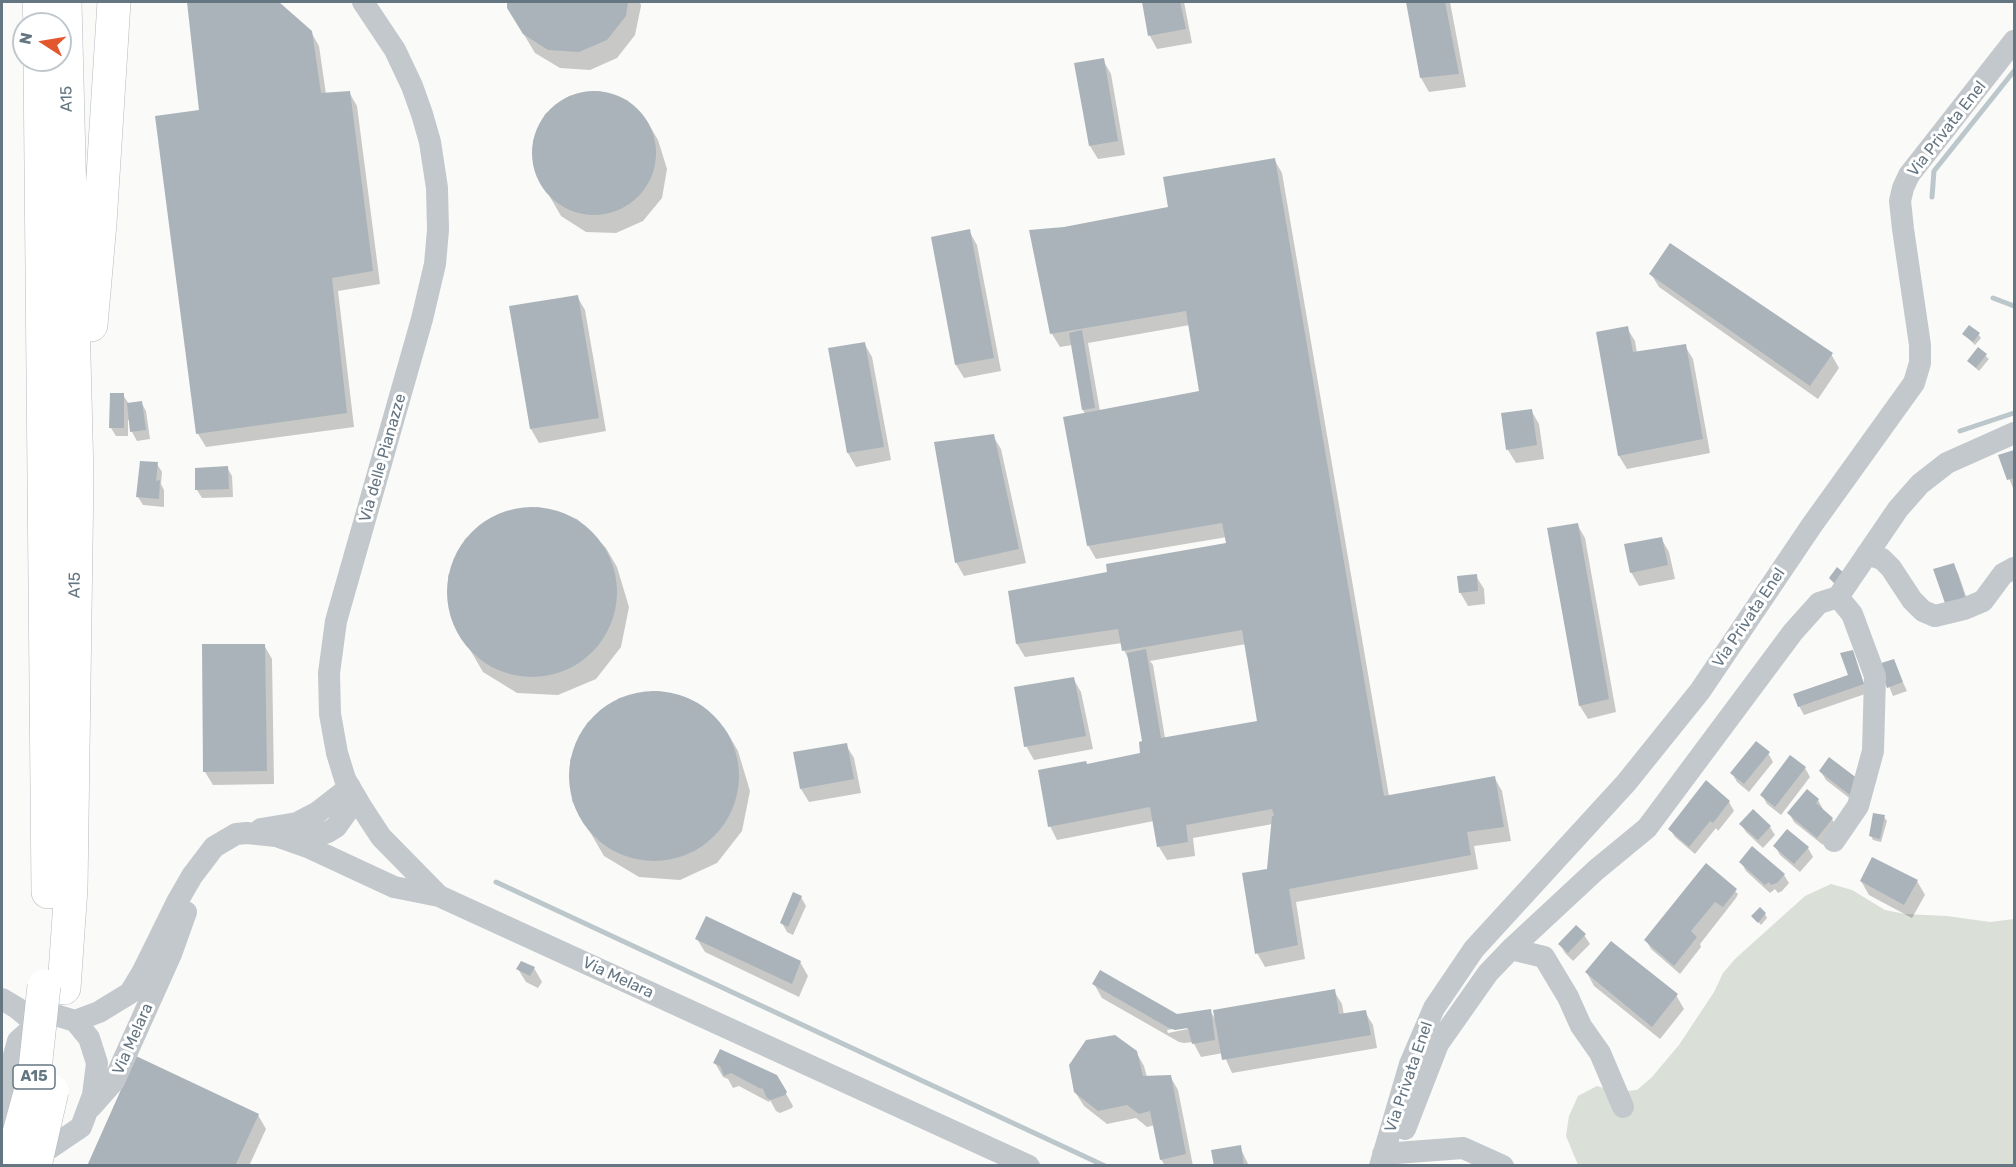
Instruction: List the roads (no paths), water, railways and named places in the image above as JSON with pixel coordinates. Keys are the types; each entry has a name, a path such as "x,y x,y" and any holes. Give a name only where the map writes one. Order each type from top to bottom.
{"highway":[{"name":"A15","path":"41,1160 56,1077 54,987 77,476 65,2"},
{"path":"77,476 100,223 114,2"},
{"name":"A15","path":"40,72 60,888"},
{"name":"A15","path":"11,1166 34,1078 54,987"}],"street":[{"name":"Via delle Pianazze","path":"363,2 395,50 422,114 430,142 437,188 438,231 435,264 422,319 336,621 329,672 330,714 337,753 352,791 381,837 440,896"},
{"name":"Via Privata Enel","path":"1386,1158 1410,1064 1434,1008 1467,959 1544,871 1626,783 1700,691 1812,525 1914,383 1920,363 1920,345 1900,201 1909,175 2014,41"},
{"path":"1386,1158 1438,1044 1488,973 1596,870 1647,828 1793,632 1819,603 1838,597 1898,509 1920,484 1947,463 2014,434"},
{"path":"1867,554 1882,559 1892,568 1912,600 1923,611 1935,616 1964,609 1983,601 2003,574 2014,568"},
{"path":"1834,841 1858,806 1873,751 1875,686 1875,676 1852,614 1838,597"},
{"path":"247,833 297,824 352,791"},
{"path":"276,836 309,837 328,832 336,827 346,813 352,791"},
{"name":"Via Melara","path":"75,1021 99,1012 130,993 192,876 214,848 236,834 276,836 310,848 394,887 440,896 1029,1166"},
{"name":"Via Melara","path":"87,1110 114,1081 171,954 206,859"},
{"path":"1511,949 1544,957 1568,997 1581,1026 1600,1053 1623,1107"},
{"path":"2,999 36,1024"},
{"path":"2,1099 18,1041 49,1013 75,1021 89,1038 97,1063 93,1095 81,1127 41,1160 5,1124"},
{"path":"5,1124 11,1166"},
{"path":"1386,1158 1463,1148 1503,1166"}],"waterway":[{"path":"1932,197 1934,171 2014,71"},
{"path":"1993,298 2014,306"},
{"path":"1960,431 2014,413"},
{"path":"496,882 1105,1166"}]}
